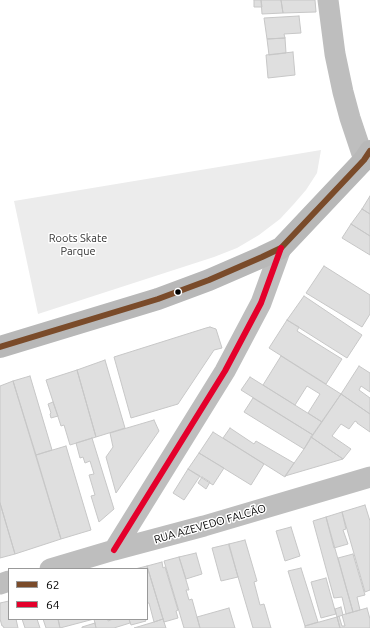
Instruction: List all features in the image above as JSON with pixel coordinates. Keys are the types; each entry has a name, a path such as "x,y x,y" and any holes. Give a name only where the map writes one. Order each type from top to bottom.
{"main road":[{"path":"0,347 158,299 209,280 281,248 367,156"}],"street":[{"path":"328,0 335,54 343,92 350,118 367,156"},
{"path":"114,550 225,371 261,303 281,248"},
{"name":"RUA AZEVEDO FALCÃO","path":"53,568 204,526 370,477"}],"green space":[{"name":"Roots Skate Parque","path":"321,150 317,173 306,190 280,219 259,235 237,248 214,257 38,314 14,201"}],"building":[{"path":"254,0 261,0 262,7 254,7"},
{"path":"261,0 281,0 283,13 262,14"},
{"path":"281,0 315,0 316,12 283,13"},
{"path":"299,16 301,33 284,34 285,38 267,39 264,18"},
{"path":"285,38 286,53 269,55 267,39"},
{"path":"293,52 295,75 268,78 266,55"},
{"path":"370,196 370,214 362,209"},
{"path":"362,209 370,214 370,236 351,224"},
{"path":"351,224 370,236 370,255 342,238"},
{"path":"324,266 370,295 370,314 362,327 306,293"},
{"path":"304,296 362,335 347,358 287,320"},
{"path":"287,320 299,327 297,331 342,359 326,384 269,348"},
{"path":"210,327 216,329 222,348 214,350 178,404 131,418 114,357"},
{"path":"281,356 341,394 322,422 308,413 320,394 307,386 295,405 263,385"},
{"path":"105,360 125,428 96,437 77,370"},
{"path":"359,366 370,373 370,392 361,386 359,390 370,398 370,414 341,394"},
{"path":"77,370 96,437 70,445 64,425 61,426 46,380"},
{"path":"30,376 52,450 36,455 13,381"},
{"path":"250,377 322,422 313,435 241,390"},
{"path":"13,381 61,539 15,554 0,503 0,386"},
{"path":"341,394 370,414 370,432 355,421 349,429 341,424 332,436 351,449 343,459 311,437"},
{"path":"253,398 313,435 304,449 244,412"},
{"path":"53,402 58,416 51,418 48,404"},
{"path":"154,420 159,431 116,493 106,457 113,447 110,433"},
{"path":"230,428 254,444 256,441 294,463 285,477 223,438"},
{"path":"213,432 264,464 251,485 199,453"},
{"path":"311,437 343,459 285,476 304,449"},
{"path":"92,438 114,509 99,522 91,496 95,495 89,475 94,474 90,461 85,463 83,457 80,458 76,443"},
{"path":"66,446 91,530 61,539 36,455"},
{"path":"199,453 224,468 213,485 188,469"},
{"path":"188,469 200,476 184,500 173,493"},
{"path":"202,477 210,482 206,489 198,483"},
{"path":"0,503 15,554 0,558"},
{"path":"365,505 370,521 370,590 365,592 342,512"},
{"path":"342,512 346,529 343,530 348,544 334,548 326,517"},
{"path":"326,517 353,612 346,614 342,597 334,598 313,521"},
{"path":"291,527 300,556 285,561 276,531"},
{"path":"245,540 257,581 254,582 260,605 264,604 271,628 253,628 229,546 229,544"},
{"path":"229,544 238,577 221,581 212,548"},
{"path":"196,553 202,574 186,579 179,557"},
{"path":"353,554 365,595 357,597 360,610 353,612 338,558"},
{"path":"179,557 189,590 186,590 189,600 192,599 200,628 184,628 164,561"},
{"path":"162,562 163,568 165,567 178,610 176,611 178,618 164,622 147,566"},
{"path":"301,568 318,622 305,626 288,571"},
{"path":"148,569 163,619 154,622 149,603"},
{"path":"326,578 336,614 321,618 311,582"},
{"path":"8,601 8,620 16,620 18,628 4,628 2,626 0,619 0,603"},
{"path":"341,607 343,615 337,617 335,609"},
{"path":"229,608 235,628 200,628 197,617"},
{"path":"367,608 370,619 370,628 340,628 337,617 339,616 342,626 345,626 342,615"},
{"path":"337,617 340,628 305,628 305,626"},
{"path":"163,619 166,628 134,628 154,622"},
{"path":"22,620 37,620 40,628 25,628"},
{"path":"43,620 58,620 60,628 46,628"},
{"path":"58,620 90,620 60,628"},
{"path":"94,620 129,620 130,623 114,628 96,628"},
{"path":"129,620 146,621 131,625"},
{"path":"95,623 96,628 82,628 82,627"}],"transit line":[{"name":"62","path":"0,347 158,299 209,280 281,248 364,160 370,151"},
{"name":"64","path":"114,550 225,371 261,303 281,248"}]}
